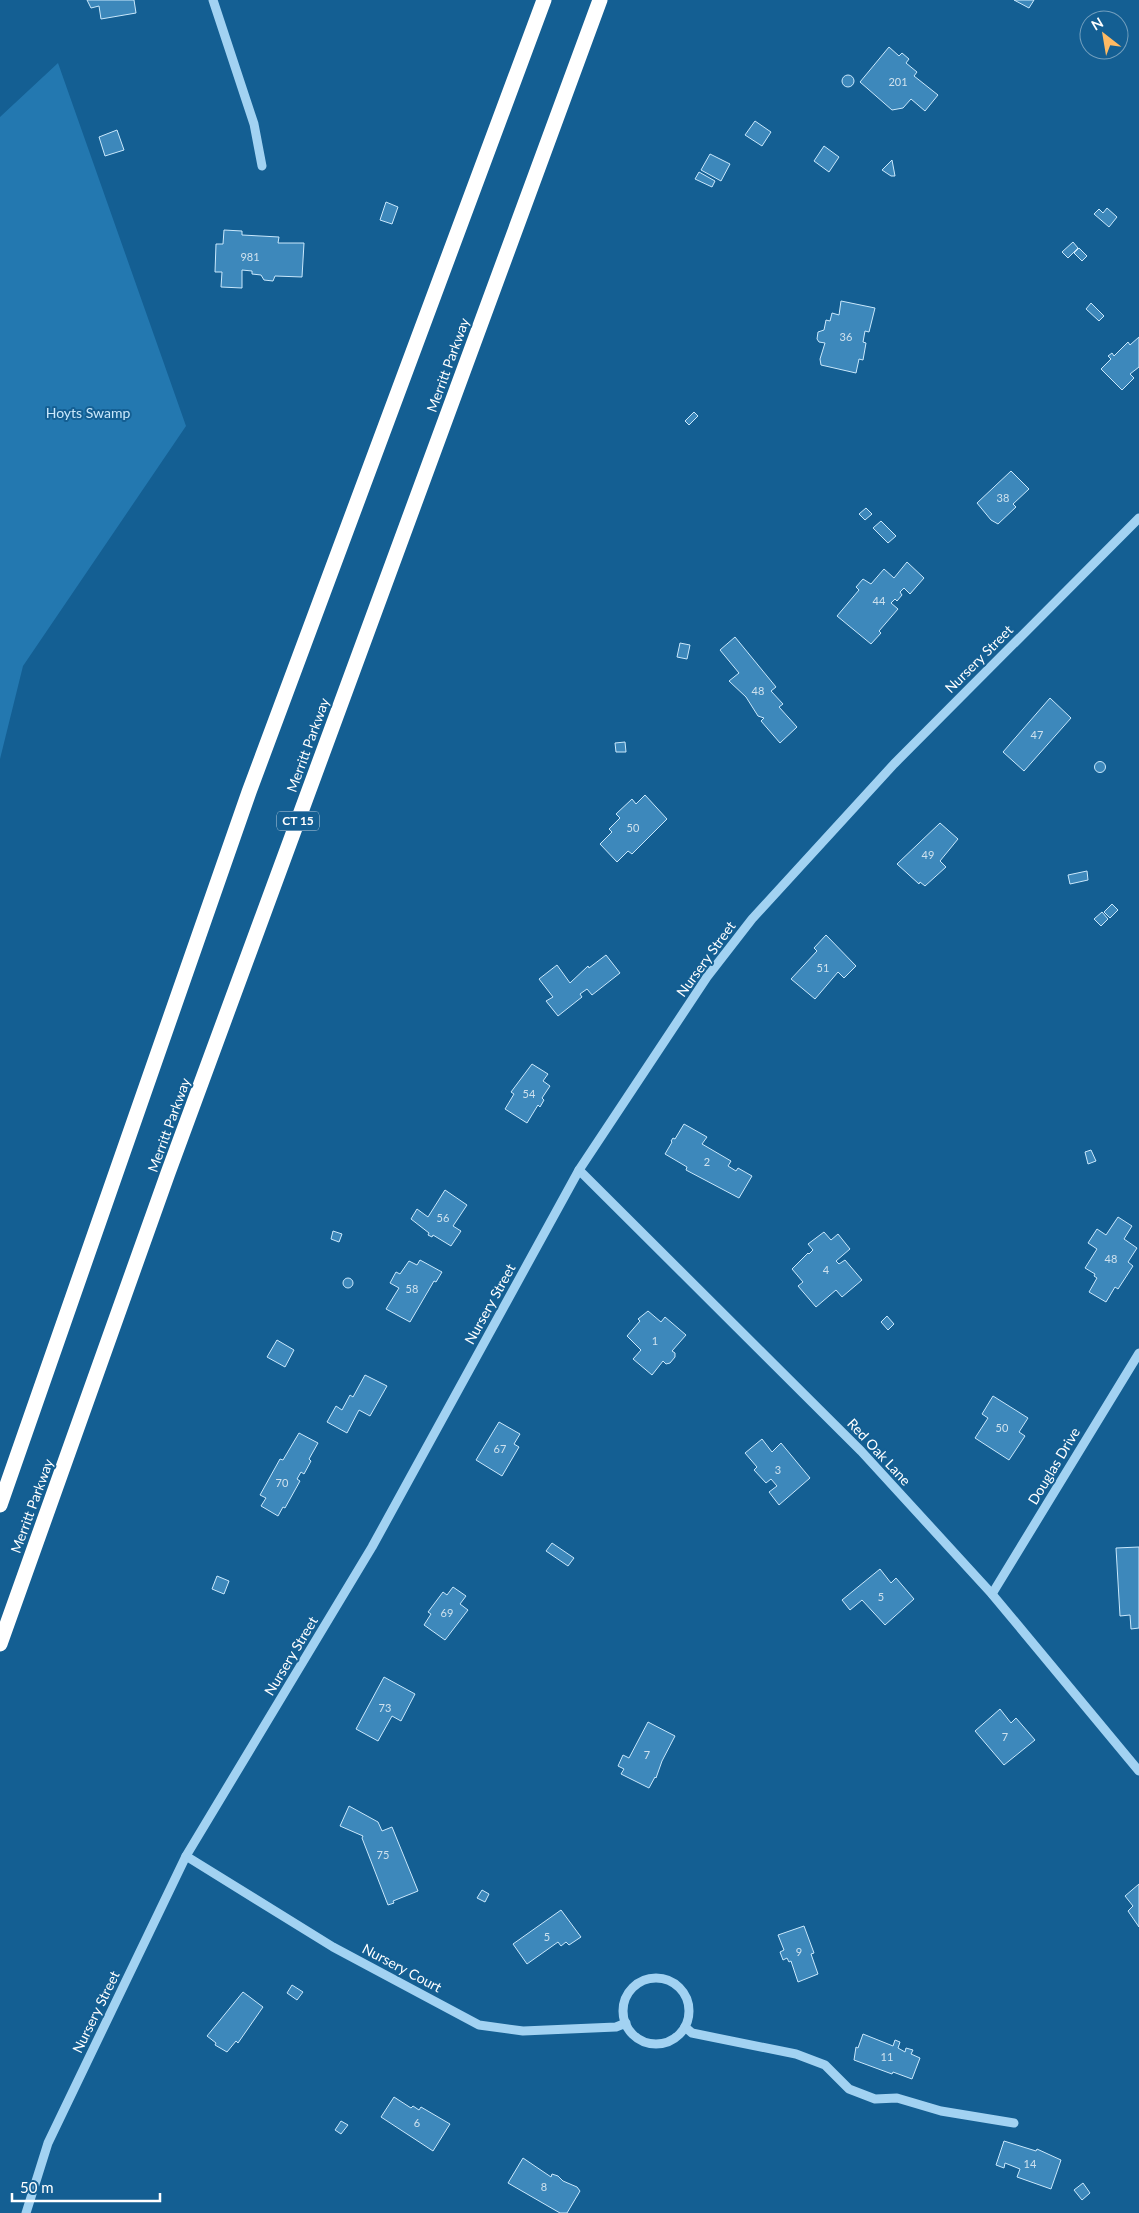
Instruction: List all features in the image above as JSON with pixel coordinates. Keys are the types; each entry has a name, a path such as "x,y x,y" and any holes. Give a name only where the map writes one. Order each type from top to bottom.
{"highway":[{"path":"0,1505 249,792 544,0"},
{"name":"Merritt Parkway","path":"0,1644 168,1173 600,0"}],"street":[{"path":"213,0 254,124 262,166"},
{"name":"Nursery Street","path":"26,2213 48,2143 186,1856 372,1547 579,1170 707,977 752,919 894,764 1139,518"},
{"name":"Red Oak Lane","path":"579,1170 861,1451 992,1594 1139,1771"},
{"name":"Douglas Drive","path":"992,1594 1139,1353"},
{"name":"Nursery Court","path":"186,1856 333,1947 479,2025 523,2031 616,2027 626,2023"},
{"path":"657,1978 674,1983 685,1996 689,2008 685,2027 673,2040 656,2044 639,2039 631,2032 626,2023 624,2009 630,1992 640,1983 657,1978"},
{"path":"685,2027 692,2032 803,2056 825,2065 849,2088 875,2100 897,2098 941,2111 1014,2123"}],"green space":[{"name":"Hoyts Swamp","path":"58,63 186,426 23,666 0,759 0,117"}],"building":[{"path":"87,0 134,0 136,13 101,19 99,6 91,8"},
{"path":"1014,0 1034,0 1029,8"},
{"path":"889,47 899,56 902,53 909,59 906,63 917,72 914,76 938,95 925,111 911,99 903,108 892,110 860,82"},
{"path":"850,75 853,76 853,86 846,87 843,86 842,79 843,76"},
{"path":"755,121 771,132 762,146 745,135"},
{"path":"117,130 124,150 105,156 99,137"},
{"path":"824,146 839,157 829,172 814,161"},
{"path":"710,154 730,164 721,181 701,170"},
{"path":"892,160 895,176 891,176 882,170"},
{"path":"699,172 715,181 712,187 695,179"},
{"path":"386,202 398,207 392,224 380,220"},
{"path":"1107,208 1117,217 1109,227 1094,214 1099,209 1103,213"},
{"path":"224,230 242,231 242,235 279,237 278,243 304,243 302,277 275,276 273,281 264,280 261,275 252,274 252,271 242,270 242,288 221,287 222,272 215,272 216,244 223,244"},
{"path":"1073,242 1078,248 1068,258 1062,252"},
{"path":"1079,248 1087,256 1082,261 1074,253"},
{"path":"841,301 875,308 869,332 865,331 863,342 866,343 863,360 859,359 856,373 821,365 820,359 825,343 819,342 817,339 818,332 824,330 826,320 830,321 832,313 839,315"},
{"path":"1091,303 1104,316 1099,321 1086,309"},
{"path":"1139,337 1139,367 1130,374 1134,378 1122,390 1101,369 1111,359 1108,356 1112,353 1114,356 1128,342 1130,345"},
{"path":"694,412 698,416 689,425 685,421"},
{"path":"1011,471 1029,489 1013,504 1016,507 998,524 991,520 977,503"},
{"path":"866,508 872,514 865,520 859,514"},
{"path":"881,521 896,536 888,543 873,528"},
{"path":"907,562 924,578 910,594 904,588 900,592 902,595 897,601 895,599 891,603 898,609 879,631 881,633 871,644 837,616 859,590 856,587 863,579 871,584 884,569 894,578"},
{"path":"735,637 776,687 771,691 783,704 779,707 797,727 780,743 761,721 764,718 758,716 746,697 729,681 739,673 720,650"},
{"path":"680,643 690,645 687,659 677,657"},
{"path":"1050,698 1071,718 1024,771 1003,752"},
{"path":"625,742 626,752 616,752 615,743"},
{"path":"1100,761 1106,767 1100,773 1094,767"},
{"path":"645,795 667,819 632,854 628,851 617,862 600,844 612,832 609,829 620,818 616,814 632,799 636,804"},
{"path":"940,823 958,839 940,861 946,867 925,886 920,882 919,884 897,864"},
{"path":"1087,871 1088,880 1070,884 1068,875"},
{"path":"1112,904 1118,910 1110,918 1104,912"},
{"path":"1102,912 1108,919 1101,926 1094,919"},
{"path":"826,935 856,966 844,978 838,972 815,999 791,979 817,951 814,948"},
{"path":"606,955 620,973 592,995 587,989 580,994 582,997 558,1016 546,1001 553,997 539,979 557,965 570,983 588,966 589,968"},
{"path":"532,1064 548,1074 543,1081 550,1086 542,1098 544,1100 540,1107 538,1105 527,1123 505,1109 514,1094 511,1092"},
{"path":"684,1124 707,1137 702,1144 731,1161 728,1166 736,1171 738,1168 752,1176 739,1198 686,1170 687,1167 665,1154 671,1141 673,1138 675,1139"},
{"path":"1091,1150 1096,1161 1088,1164 1085,1152"},
{"path":"445,1190 467,1205 453,1226 461,1231 451,1246 433,1235 432,1237 428,1235 429,1233 411,1219 417,1209 428,1217"},
{"path":"1118,1217 1132,1226 1124,1239 1137,1248 1128,1262 1133,1266 1118,1289 1115,1287 1106,1302 1089,1292 1097,1278 1094,1276 1095,1274 1085,1268 1097,1249 1088,1243 1097,1229 1106,1235"},
{"path":"333,1231 342,1234 339,1242 331,1239"},
{"path":"824,1232 831,1240 838,1234 850,1249 836,1261 839,1264 845,1260 862,1280 842,1297 836,1290 816,1307 798,1286 803,1282 792,1269 813,1250 808,1244"},
{"path":"420,1260 442,1272 436,1282 434,1281 410,1322 386,1309 399,1288 390,1283 396,1272 400,1274 409,1261 417,1265"},
{"path":"346,1278 350,1278 353,1283 352,1287 346,1288 343,1285 343,1281"},
{"path":"648,1311 661,1322 665,1317 686,1335 672,1351 675,1353 675,1357 670,1363 666,1364 663,1361 652,1375 633,1359 641,1350 627,1336 640,1321 638,1319"},
{"path":"887,1316 894,1324 888,1330 881,1322"},
{"path":"277,1340 294,1350 285,1367 267,1357"},
{"path":"365,1375 387,1386 370,1416 359,1410 347,1433 327,1422 336,1406 342,1410 350,1395 353,1397"},
{"path":"993,1396 1028,1418 1019,1432 1025,1436 1009,1460 975,1438 988,1418 982,1414"},
{"path":"499,1422 520,1434 514,1444 519,1447 502,1476 476,1460"},
{"path":"299,1433 318,1443 309,1459 311,1461 304,1474 301,1472 297,1479 300,1481 285,1508 283,1507 278,1516 261,1506 266,1498 260,1495 280,1459 283,1460"},
{"path":"762,1439 772,1452 781,1443 810,1478 779,1505 769,1492 777,1486 771,1479 766,1483 754,1470 757,1467 745,1453"},
{"path":"552,1543 574,1558 568,1566 546,1551"},
{"path":"1139,1547 1139,1628 1131,1629 1130,1615 1120,1616 1116,1548"},
{"path":"880,1569 891,1583 896,1578 914,1599 885,1625 862,1600 850,1610 842,1600"},
{"path":"217,1576 229,1581 224,1594 212,1589"},
{"path":"453,1587 466,1596 460,1604 468,1610 445,1640 424,1625 431,1614 428,1612 443,1592 447,1595"},
{"path":"384,1677 415,1694 401,1721 392,1716 378,1741 356,1729"},
{"path":"1000,1709 1011,1723 1016,1718 1035,1740 1004,1765 975,1731"},
{"path":"648,1722 675,1736 662,1761 656,1778 649,1788 621,1774 624,1769 618,1766 623,1755 629,1758"},
{"path":"349,1806 378,1822 382,1831 392,1827 418,1891 393,1901 394,1903 388,1905 362,1838 363,1836 340,1826"},
{"path":"1139,1884 1139,1927 1128,1911 1133,1906 1125,1896"},
{"path":"482,1890 489,1894 485,1902 477,1898"},
{"path":"561,1910 581,1937 569,1945 566,1942 561,1946 558,1942 527,1964 513,1944"},
{"path":"804,1926 814,1953 811,1954 818,1974 798,1982 791,1961 789,1962 787,1958 783,1960 780,1952 784,1950 778,1935"},
{"path":"292,1985 303,1992 297,2000 287,1993"},
{"path":"243,1992 263,2007 238,2043 236,2041 227,2052 215,2045 216,2043 207,2036"},
{"path":"863,2034 893,2046 895,2040 900,2042 898,2048 905,2052 906,2048 913,2050 911,2054 920,2058 912,2079 854,2060 856,2047 858,2048"},
{"path":"394,2097 411,2108 413,2106 419,2110 421,2107 450,2124 433,2151 381,2117"},
{"path":"341,2121 348,2125 341,2134 335,2130"},
{"path":"1004,2141 1036,2151 1037,2149 1061,2160 1051,2189 1017,2177 1020,2169 1005,2163 1004,2168 996,2165"},
{"path":"523,2158 551,2177 552,2174 558,2176 563,2181 577,2187 580,2191 567,2213 560,2213 508,2183"},
{"path":"1083,2183 1090,2193 1082,2200 1074,2190"}]}
